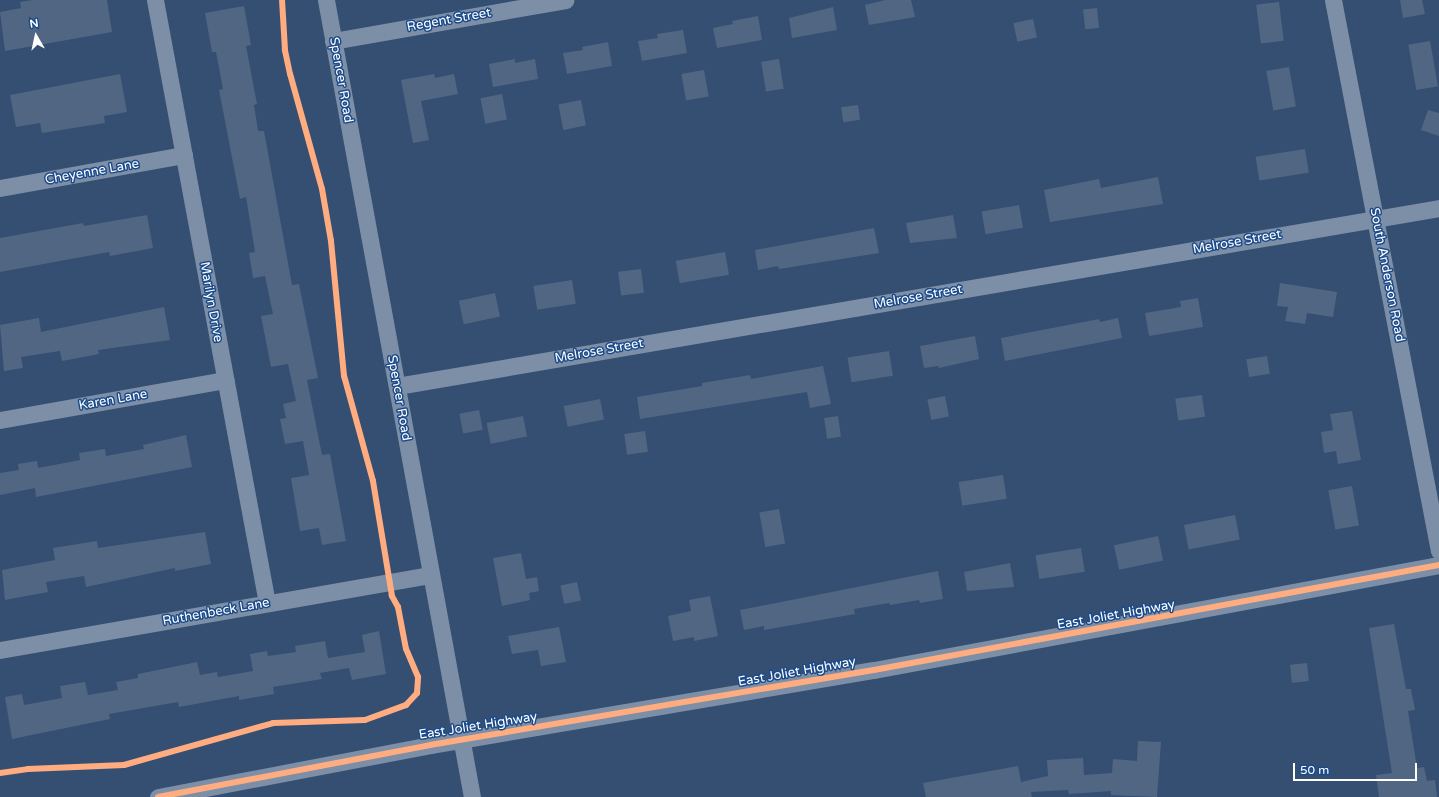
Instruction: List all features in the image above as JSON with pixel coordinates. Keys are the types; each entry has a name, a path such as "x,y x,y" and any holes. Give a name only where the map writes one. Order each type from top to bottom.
{"street":[{"name":"Marilyn Drive","path":"155,0 266,604"},
{"name":"Spencer Road","path":"326,0 472,797"},
{"name":"Regent Street","path":"333,41 565,0"},
{"name":"South Anderson Road","path":"1333,0 1439,550"},
{"name":"Cheyenne Lane","path":"0,188 184,155"},
{"name":"Melrose Street","path":"397,386 1439,208"},
{"name":"Karen Lane","path":"0,420 225,380"},
{"name":"East Joliet Highway","path":"158,797 461,740 866,671 1439,565"},
{"name":"Ruthenbeck Lane","path":"0,650 431,575"}],"building":[{"path":"32,0 107,0 112,32 5,51 0,12 21,8 20,2"},
{"path":"885,0 911,0 915,17 869,25 865,5"},
{"path":"1400,0 1422,0 1425,14 1403,18"},
{"path":"1279,2 1284,41 1261,44 1256,5"},
{"path":"244,6 251,45 246,46 257,104 254,105 258,131 264,131 292,285 299,284 318,378 307,380 322,455 330,454 346,541 322,545 319,528 300,531 291,478 309,475 303,441 285,444 280,419 286,418 283,404 296,401 288,364 271,367 261,316 273,314 265,276 253,278 249,253 255,252 246,197 240,199 219,90 223,89 216,52 212,52 205,13"},
{"path":"833,7 837,30 792,38 789,18"},
{"path":"1097,8 1099,28 1085,29 1083,9"},
{"path":"758,16 762,40 717,48 713,28 733,24 732,21"},
{"path":"1033,19 1037,38 1017,42 1013,23"},
{"path":"683,30 687,53 642,61 638,41 658,38 657,34"},
{"path":"1430,41 1438,86 1416,90 1408,45"},
{"path":"608,42 612,66 567,74 563,53 583,50 582,47"},
{"path":"515,59 515,63 535,59 538,79 493,87 489,64"},
{"path":"779,59 784,89 766,91 761,62"},
{"path":"1289,67 1296,106 1273,110 1266,71"},
{"path":"704,70 709,97 686,101 681,74"},
{"path":"120,74 127,112 104,116 105,123 42,133 40,123 16,127 10,95"},
{"path":"434,74 435,78 454,74 458,94 421,101 429,140 413,143 401,80"},
{"path":"502,94 507,120 485,124 480,98"},
{"path":"581,100 586,126 563,130 558,104"},
{"path":"858,105 860,120 843,122 841,107"},
{"path":"1428,110 1439,113 1439,136 1421,130"},
{"path":"1305,149 1309,173 1259,181 1256,157"},
{"path":"1158,177 1163,204 1050,222 1044,190 1099,179 1101,188"},
{"path":"1019,205 1023,228 986,234 982,212"},
{"path":"147,215 153,248 110,256 109,252 0,272 0,238 83,223 84,226"},
{"path":"953,215 957,238 910,243 906,223"},
{"path":"874,228 879,253 779,269 778,266 758,270 755,250"},
{"path":"725,252 729,275 680,283 676,261"},
{"path":"641,269 644,293 621,296 618,272"},
{"path":"572,280 576,304 537,310 533,286"},
{"path":"1280,283 1337,292 1333,317 1307,313 1305,324 1285,321 1288,307 1277,306"},
{"path":"495,293 500,316 464,324 459,301"},
{"path":"1198,298 1203,327 1149,336 1145,313 1181,307 1180,301"},
{"path":"164,307 170,340 98,350 99,354 62,361 60,351 21,357 23,368 4,371 0,325 39,318 41,332"},
{"path":"1118,318 1122,338 1005,361 1001,338 1099,319 1100,322"},
{"path":"975,336 979,359 939,368 938,366 924,368 920,346"},
{"path":"889,351 893,376 851,382 848,358"},
{"path":"1267,356 1270,374 1249,377 1246,359"},
{"path":"823,366 831,404 810,408 807,392 640,419 637,397 702,386 702,383 750,375 751,379"},
{"path":"1202,395 1205,417 1178,421 1175,399"},
{"path":"945,396 949,417 931,420 927,399"},
{"path":"600,399 604,420 568,427 564,406"},
{"path":"479,410 483,430 463,433 459,414"},
{"path":"1352,411 1361,460 1338,464 1336,451 1324,453 1321,432 1333,430 1330,414"},
{"path":"523,416 527,437 491,444 487,423"},
{"path":"838,416 841,437 827,439 824,418"},
{"path":"645,431 648,452 627,455 624,434"},
{"path":"186,435 192,467 36,497 35,488 0,495 0,473 19,470 18,464 37,461 38,468 80,460 79,453 105,449 106,456 144,449 143,445"},
{"path":"1003,475 1007,499 962,506 959,482"},
{"path":"1352,486 1359,525 1335,530 1328,490"},
{"path":"779,509 785,543 765,547 759,512"},
{"path":"1235,515 1240,540 1189,549 1184,525"},
{"path":"205,532 211,564 175,571 175,568 86,587 84,576 46,582 48,592 5,600 2,570 55,560 53,548 97,541 98,548"},
{"path":"1158,536 1163,560 1119,570 1114,545"},
{"path":"1081,548 1085,572 1039,579 1036,555"},
{"path":"521,553 526,579 537,577 539,591 529,593 530,600 502,606 493,558"},
{"path":"1010,563 1014,587 967,591 964,572"},
{"path":"938,571 943,599 920,603 919,600 890,605 889,603 854,609 855,614 764,630 764,626 744,630 740,610"},
{"path":"577,582 581,601 564,604 560,586"},
{"path":"710,596 718,636 694,641 694,637 673,641 668,616 691,611 689,600"},
{"path":"1394,624 1406,689 1411,689 1415,710 1408,711 1417,768 1424,767 1427,781 1435,780 1437,797 1379,797 1376,775 1392,773 1369,628"},
{"path":"559,627 566,662 541,666 538,650 512,654 508,636"},
{"path":"379,631 386,674 352,680 349,668 320,673 322,679 273,687 274,694 239,700 239,696 179,707 178,702 109,714 110,719 12,739 5,697 22,694 24,705 62,698 60,686 85,682 88,695 118,690 116,682 138,678 138,674 197,662 200,675 217,672 218,677 253,671 250,654 267,651 268,656 296,652 295,646 325,641 328,658 365,652 362,635"},
{"path":"1307,663 1309,681 1292,683 1290,665"},
{"path":"1138,741 1161,742 1157,797 1111,795 1111,791 1069,794 1068,790 1031,792 1032,797 926,797 923,783 1018,766 1021,782 1048,776 1047,760 1083,758 1084,775 1112,773 1113,759 1137,761"}],"cycle path":[{"path":"0,773 28,769 124,765 273,723 365,720 406,705 417,693 418,677 406,649 398,607 392,596 373,481 344,376 331,241 322,189 290,74 285,50 282,0"},
{"path":"158,797 430,745 874,670 1439,565"}]}
